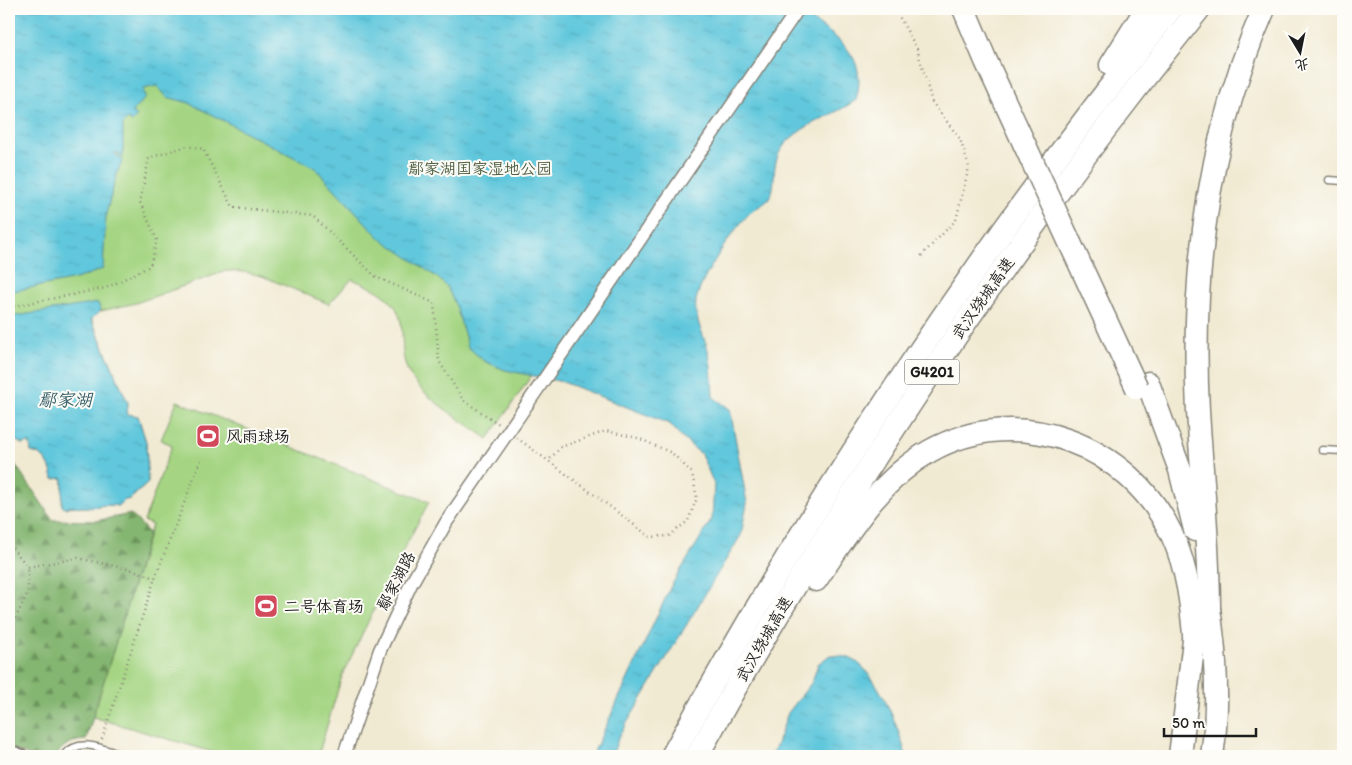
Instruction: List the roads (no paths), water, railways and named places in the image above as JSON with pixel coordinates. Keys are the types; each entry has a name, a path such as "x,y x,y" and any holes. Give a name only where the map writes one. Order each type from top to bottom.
{"highway":[{"path":"964,9 986,62 1170,438 1189,502 1214,643 1217,684 1216,729 1212,756"},
{"path":"976,9 1143,385 1184,525 1195,596 1195,646 1180,756"},
{"path":"933,331 1013,198 1110,65 1146,9"},
{"name":"武汉绕城高速","path":"672,756 786,559 933,331 1067,144 1171,9"},
{"name":"武汉绕城高速","path":"698,756 804,571 907,410 1033,228 1133,93 1199,9"},
{"path":"1209,610 1209,558 1197,375 1198,304 1203,235 1210,183 1224,122 1247,50 1264,9"},
{"path":"698,756 791,616 871,502 898,475 930,451 980,433 1025,429 1054,435 1094,452 1107,460 1131,481 1162,517 1178,548 1190,602 1195,646"}],"street":[{"name":"鄢家湖路","path":"344,756 380,650 407,592 447,520 798,9"}],"lane":[{"path":"1329,180 1343,181"},
{"path":"1322,450 1343,451"},
{"path":"63,756 75,746 84,745 124,756"},
{"path":"9,748 30,756"}],"water":[{"name":"鄢家湖国家湿地公园","path":"9,9 796,9 844,45 852,56 857,68 859,83 856,100 796,134 781,149 777,157 773,188 768,200 750,213 735,230 718,254 704,279 696,300 696,314 709,355 713,397 730,409 747,503 741,535 619,736 612,756 592,756 671,586 712,519 714,484 701,454 681,437 670,424 563,382 505,370 484,361 468,347 456,306 447,287 438,278 379,237 315,168 189,103 167,97 157,86 143,89 145,98 132,112 137,116 132,122 128,119 123,124 123,158 116,152 115,154 123,160 117,173 106,214 103,269 76,279 9,292"},
{"name":"鄢家湖","path":"98,303 101,311 91,319 128,403 127,414 138,416 146,442 148,483 130,499 125,500 118,506 72,506 65,508 62,506 63,478 53,479 51,470 44,458 31,452 30,443 22,444 15,440 9,424 9,317"},
{"path":"830,655 849,658 859,664 868,674 877,686 892,716 906,756 765,756 771,755 788,713 812,682 818,664"}],"place":[{"name":"风雨球场","path":"208,436"},
{"name":"二号体育场","path":"266,606"}]}
